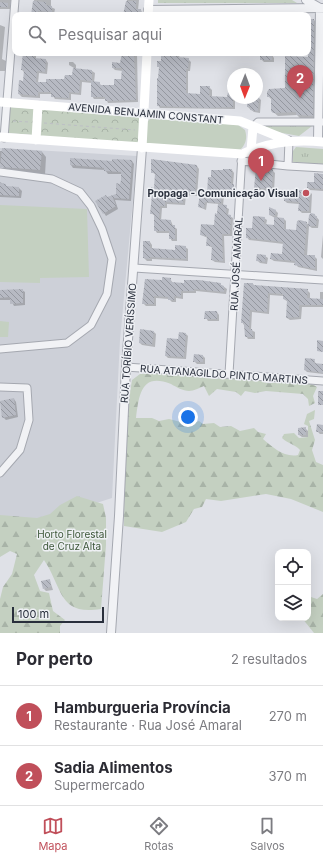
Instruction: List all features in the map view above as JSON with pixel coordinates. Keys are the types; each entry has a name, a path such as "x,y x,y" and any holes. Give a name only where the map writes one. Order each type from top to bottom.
{"main road":[{"path":"148,12 149,0"},
{"name":"RUA TORÍBIO VERÍSSIMO","path":"142,148 147,56"},
{"name":"AVENIDA BENJAMIN CONSTANT","path":"3,102 240,121 288,140"},
{"path":"36,140 38,105"},
{"path":"251,150 253,127"},
{"name":"AVENIDA BENJAMIN CONSTANT","path":"2,138 242,157 251,150 263,145 288,140 321,141"}],"street":[{"path":"14,12 15,0"},
{"path":"306,0 322,8"},
{"path":"148,12 322,8"},
{"path":"321,141 322,8"},
{"path":"2,138 5,120 3,102 12,26"},
{"path":"253,127 258,122 321,122"},
{"path":"288,140 288,166"},
{"name":"RUA TORÍBIO VERÍSSIMO","path":"110,633 119,516 126,367 142,148"},
{"path":"242,157 288,166 323,168"},
{"name":"RUA JOSÉ AMARAL","path":"229,374 242,157"},
{"path":"0,172 52,179 80,192 94,211 112,259 107,294 91,325 67,343 0,349"},
{"path":"134,268 323,280"},
{"name":"RUA ATANAGILDO PINTO MARTINS","path":"126,367 323,381"},
{"path":"0,387 27,388 29,420 20,450 0,473"}],"path":[{"path":"5,120 144,131"}],"shaded area":[{"path":"0,148 137,156 120,340 112,498 0,534"}],"green space":[{"path":"158,0 292,0 297,3 158,3"},
{"path":"10,107 35,109 33,135 8,133"},
{"path":"42,109 140,116 138,143 40,136"},
{"path":"151,118 238,125 245,130 246,140 242,148 237,152 146,145 147,122"},
{"path":"262,125 312,126 299,136 260,127"},
{"path":"296,147 323,149 323,164 293,162 293,151"},
{"path":"0,205 87,209 89,277 40,278 40,283 0,282"},
{"path":"0,321 9,322 8,337 0,337"},
{"path":"159,373 223,379 247,379 268,383 307,383 317,387 313,396 315,403 309,406 308,399 303,394 266,391 255,393 245,391 241,396 236,392 217,389 209,396 204,386 187,391 161,381 153,381 148,383 143,388 140,394 136,418 152,418 159,421 169,419 181,422 186,426 199,421 203,424 214,423 220,427 231,426 240,431 254,428 258,432 266,434 263,439 275,448 293,456 298,455 300,450 282,438 284,434 294,433 299,438 308,437 308,426 304,424 307,414 315,410 314,419 309,421 315,440 312,450 316,462 323,465 323,512 291,499 266,494 221,501 206,499 202,507 194,509 186,522 162,532 124,526 125,425 132,380 140,374"},
{"name":"Horto Florestal de Cruz Alta","path":"77,496 103,504 106,518 106,545 101,609 87,610 77,608 69,604 59,590 44,560 34,575 40,591 49,593 53,611 65,620 60,626 60,633 0,633 0,599 3,587 12,574 17,554 10,551 0,557 0,515 37,518 50,514 60,505"},
{"path":"323,594 323,633 314,633 304,621 311,621 311,597 317,599"}],"building":[{"path":"33,1 46,2 46,5 52,6 52,12 31,12"},
{"path":"126,1 136,1 136,9 141,9 141,12 124,12"},
{"path":"0,2 8,3 8,7 0,7"},
{"path":"311,19 314,19 313,116 296,115 296,112 273,113 271,111 271,97 267,97 267,92 269,89 285,88 285,56 311,56"},
{"path":"23,56 34,56 34,58 46,59 45,72 37,71 36,82 46,82 46,79 64,79 65,75 72,75 73,68 92,70 92,81 80,80 79,93 69,92 69,98 51,97 51,92 38,92 38,96 18,94 19,80 23,81 24,70 21,70"},
{"path":"121,56 134,56 136,100 105,101 105,97 91,97 91,81 100,82 100,85 114,85 114,79 121,79 122,68 112,68 112,62 120,63"},
{"path":"161,56 189,58 188,69 186,69 186,93 200,94 200,86 210,86 209,96 227,97 227,104 233,104 233,107 207,108 157,106 157,78 159,67 157,67 157,61 161,61"},
{"path":"260,56 272,56 272,60 260,60"},
{"path":"247,104 259,104 258,111 250,110 250,107 247,107"},
{"path":"2,148 42,151 40,170 0,167"},
{"path":"70,158 112,161 112,159 132,160 129,199 113,198 116,206 103,214 95,201 106,195 107,197 116,194 116,183 120,184 121,172 104,171 104,168 70,165"},
{"path":"151,159 197,165 195,194 184,193 183,203 165,202 165,206 160,206 159,219 171,220 171,225 175,225 175,239 169,239 169,231 154,231 154,214 150,214 152,195 150,195 151,187 154,188 155,173 151,173"},
{"path":"256,168 273,169 272,189 254,188"},
{"path":"232,169 231,184 234,184 233,194 222,194 221,203 205,202 204,208 198,207 200,193 207,194 208,177 211,177 211,170"},
{"path":"314,173 323,174 323,189 307,188 307,182 314,182"},
{"path":"0,183 6,184 6,186 19,187 19,196 0,195"},
{"path":"299,190 310,190 309,211 298,211 299,202 284,201 284,194 299,195"},
{"path":"218,204 227,205 226,214 231,215 230,234 222,234 223,261 211,260 212,246 206,246 207,236 200,235 201,224 214,225 215,213 217,214"},
{"path":"269,207 276,210 275,216 269,215"},
{"path":"311,213 317,216 316,226 308,226 309,215"},
{"path":"253,216 265,217 264,224 274,225 274,217 284,218 284,229 296,230 297,221 300,220 307,222 304,255 315,255 315,269 294,265 295,261 270,259 271,253 282,254 283,242 246,238 246,228 252,228"},
{"path":"143,241 150,241 150,248 175,250 175,245 186,246 186,259 143,258"},
{"path":"257,254 266,255 265,262 256,261"},
{"path":"162,277 171,278 171,282 184,283 184,280 199,280 221,283 221,285 224,286 224,292 194,289 194,291 181,291 181,297 174,296 174,300 168,300 168,297 154,296 154,304 142,304 145,279 162,280"},
{"path":"244,283 308,289 307,298 323,299 323,305 299,305 299,317 286,318 287,300 283,299 283,294 268,293 267,312 250,310 249,329 252,329 253,337 245,337 244,323 241,323"},
{"path":"23,289 23,303 10,304 10,297 0,298 0,290"},
{"path":"205,311 217,311 217,319 204,319"},
{"path":"140,329 154,331 152,345 139,343"},
{"path":"179,332 186,333 184,357 165,356 167,338 178,339"},
{"path":"317,340 323,341 323,352 317,351"},
{"path":"194,354 203,355 203,362 193,362"},
{"path":"305,358 315,359 314,363 323,364 323,373 304,370"},
{"path":"318,391 323,391 323,405 318,405"},
{"path":"14,398 16,415 2,418 0,401"},
{"path":"317,424 323,425 323,432 316,432"},
{"path":"306,427 306,435 298,435 298,428"},
{"path":"50,579 51,587 43,589 41,581"}],"place":[{"name":"Sadia Alimentos","path":"300,98"},
{"name":"Hamburgueria Província","path":"261,181"},
{"name":"Propaga - Comunicação Visual","path":"306,193"}]}
